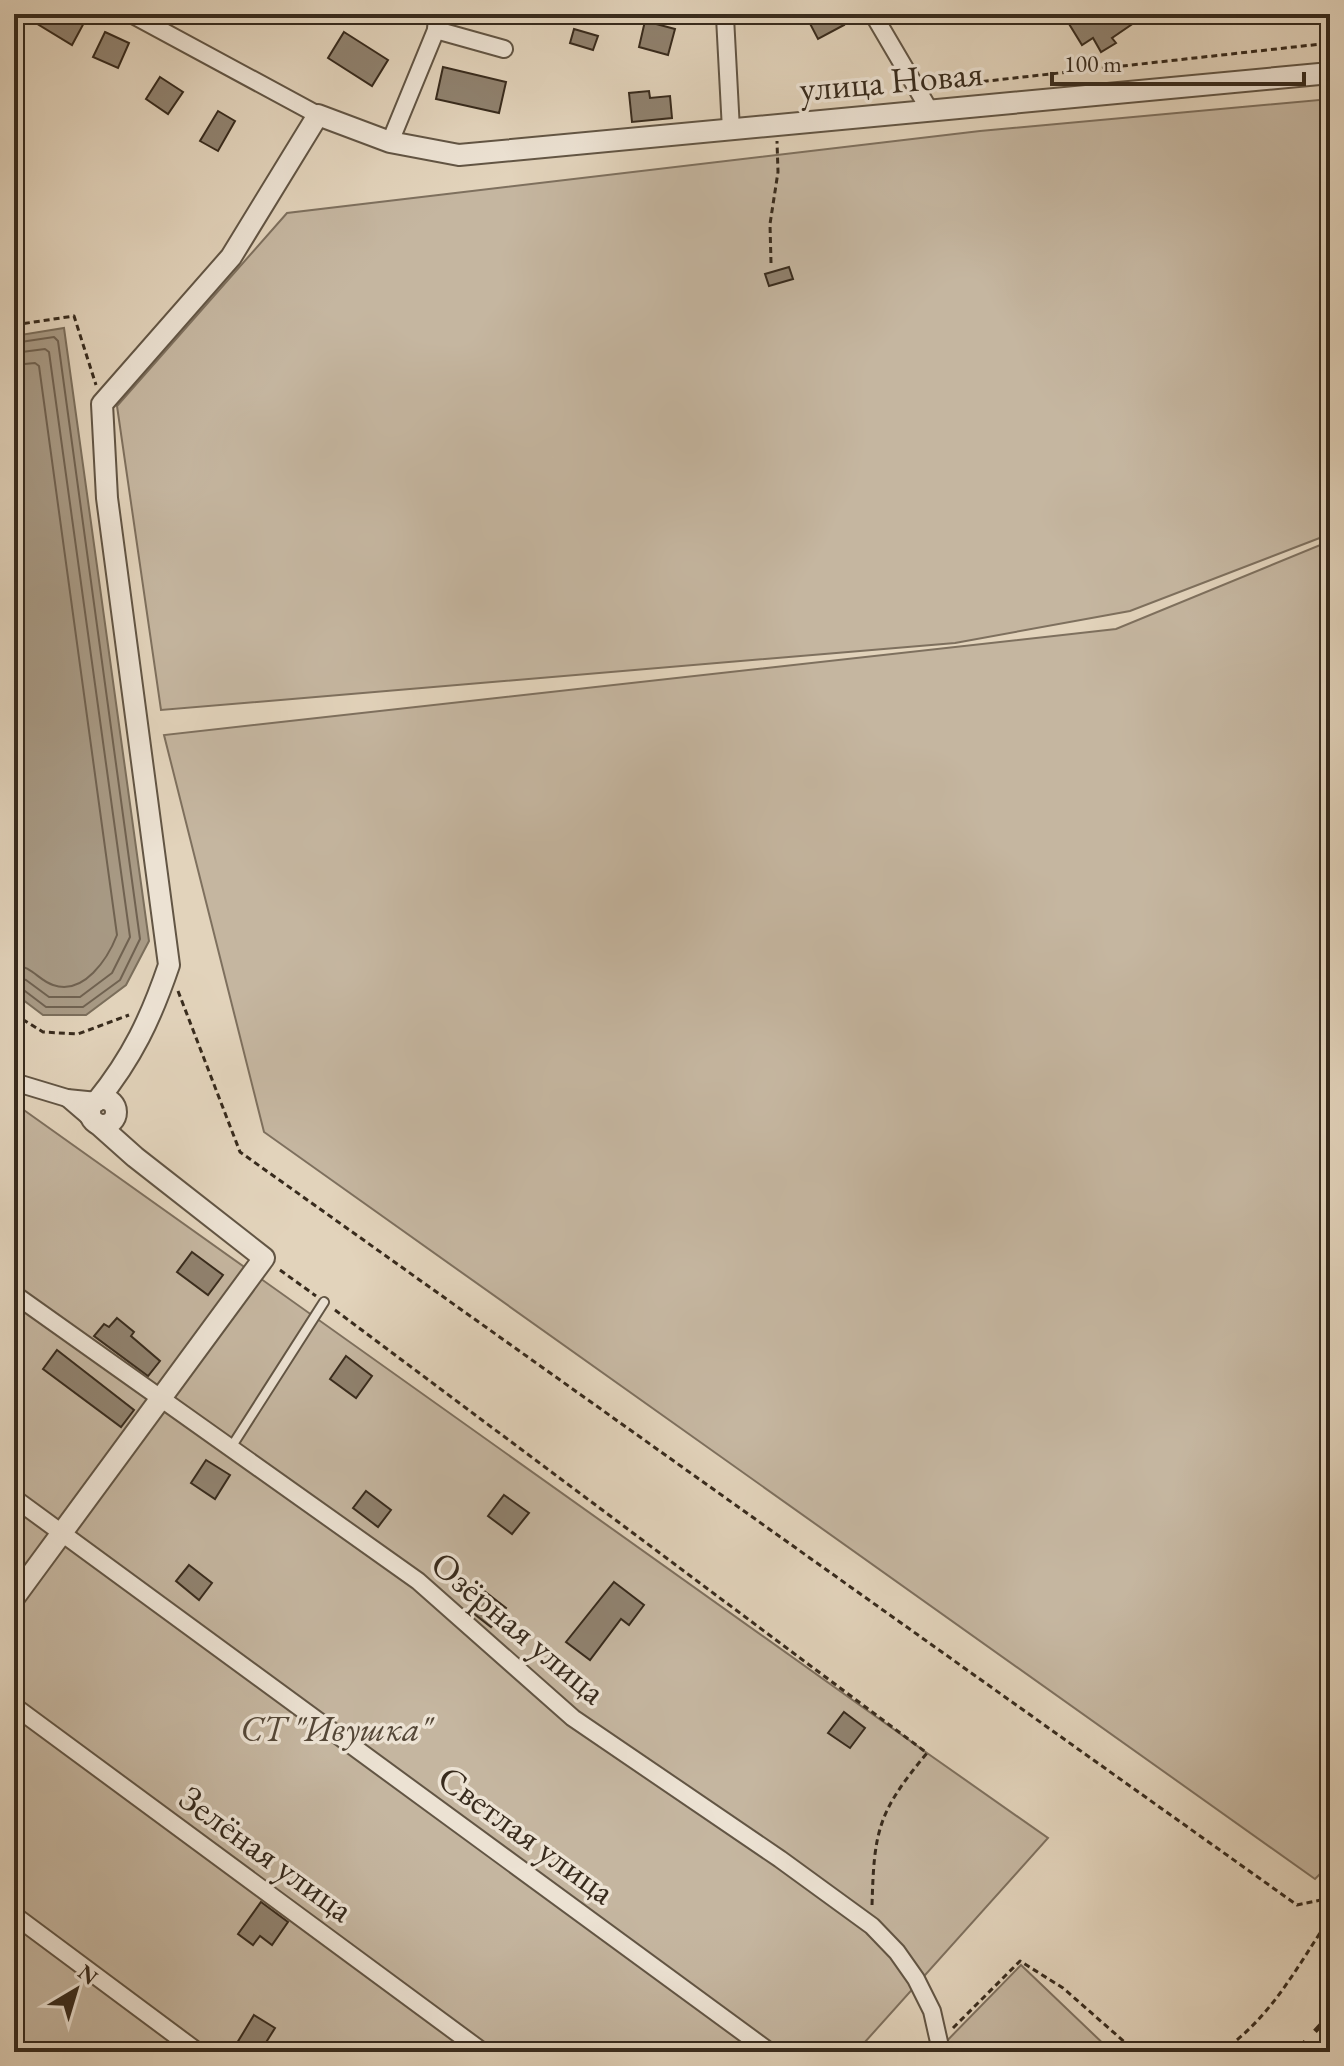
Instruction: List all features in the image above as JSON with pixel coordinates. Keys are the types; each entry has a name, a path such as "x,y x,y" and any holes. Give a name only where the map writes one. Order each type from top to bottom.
{"street":[{"path":"715,14 725,17 731,130"},
{"path":"873,14 930,111"},
{"path":"106,1119 122,1070 156,1004 169,965 107,498 102,404 231,257 318,115 137,16"},
{"path":"390,142 436,22 504,49"},
{"name":"улица Новая","path":"318,115 390,142 459,155 1330,73"},
{"path":"106,1119 90,1111 122,1070"},
{"path":"14,1082 67,1098 97,1101"},
{"path":"14,1598 264,1258 135,1157 106,1119 67,1098"},
{"name":"Озёрная улица","path":"14,1294 418,1581 573,1718 780,1859 872,1926 897,1952 916,1979 932,2011 934,2047"},
{"name":"Светлая улица","path":"14,1498 770,2052"},
{"name":"Зелёная улица","path":"14,1706 483,2052"},
{"path":"14,1915 198,2052"}],"lane":[{"path":"230,1449 324,1302"}],"path":[{"path":"917,89 1330,43"},
{"path":"771,263 770,224 778,172 777,125"},
{"path":"14,325 74,316 102,404"},
{"path":"169,965 240,1152 1297,1905 1330,1898"},
{"path":"14,1014 43,1032 78,1034 156,1004"},
{"path":"264,1258 927,1753 896,1790 877,1835 872,1926"},
{"path":"1221,2052 1246,2035 1267,2014 1330,1918"},
{"path":"934,2047 1020,1961 1063,1988 1136,2052"}],"green space":[{"path":"1330,99 1330,534 1130,611 955,643 161,710 117,406 287,213 980,131"},
{"path":"1330,541 1330,1864 1315,1879 264,1132 164,735 1116,629"},
{"name":"СТ \"Ивушка\"","path":"14,1103 1048,1838 856,2052 14,2052"},
{"path":"1021,1965 1112,2052 936,2052"}],"water":[{"path":"64,328 149,941 126,985 86,1015 43,1015 14,993 14,336"}],"building":[{"path":"21,14 73,14 85,21 72,45"},
{"path":"805,14 838,14 844,25 818,39"},
{"path":"1073,14 1147,14 1112,38 1116,43 1101,52 1093,38 1082,45 1066,19"},
{"path":"645,21 675,29 668,55 639,47"},
{"path":"574,29 598,36 593,50 570,43"},
{"path":"105,32 129,43 118,68 93,57"},
{"path":"344,32 388,60 372,86 328,58"},
{"path":"443,67 506,82 499,113 436,99"},
{"path":"160,77 183,92 168,114 146,99"},
{"path":"649,91 650,98 670,96 672,118 632,122 629,93"},
{"path":"218,111 235,121 218,151 200,141"},
{"path":"789,267 793,279 769,286 765,274"},
{"path":"192,1252 223,1275 208,1295 177,1272"},
{"path":"117,1318 134,1332 131,1336 160,1361 148,1376 94,1336 104,1324 109,1327"},
{"path":"57,1350 134,1410 121,1427 43,1369"},
{"path":"346,1356 372,1376 356,1398 330,1379"},
{"path":"206,1460 230,1475 215,1499 191,1483"},
{"path":"366,1491 391,1510 378,1527 353,1508"},
{"path":"504,1495 529,1513 512,1534 488,1516"},
{"path":"189,1565 212,1583 199,1600 176,1581"},
{"path":"614,1582 644,1605 629,1625 621,1619 590,1660 566,1642"},
{"path":"483,1590 506,1608 491,1627 468,1609"},
{"path":"844,1712 865,1728 850,1748 828,1733"},
{"path":"261,1902 288,1922 272,1945 260,1936 253,1945 238,1934"},
{"path":"254,2015 275,2028 260,2052 251,2052 237,2043"}],"railway":[{"path":"1296,2052 1330,2015"},
{"path":"1316,2052 1330,2036"}]}
